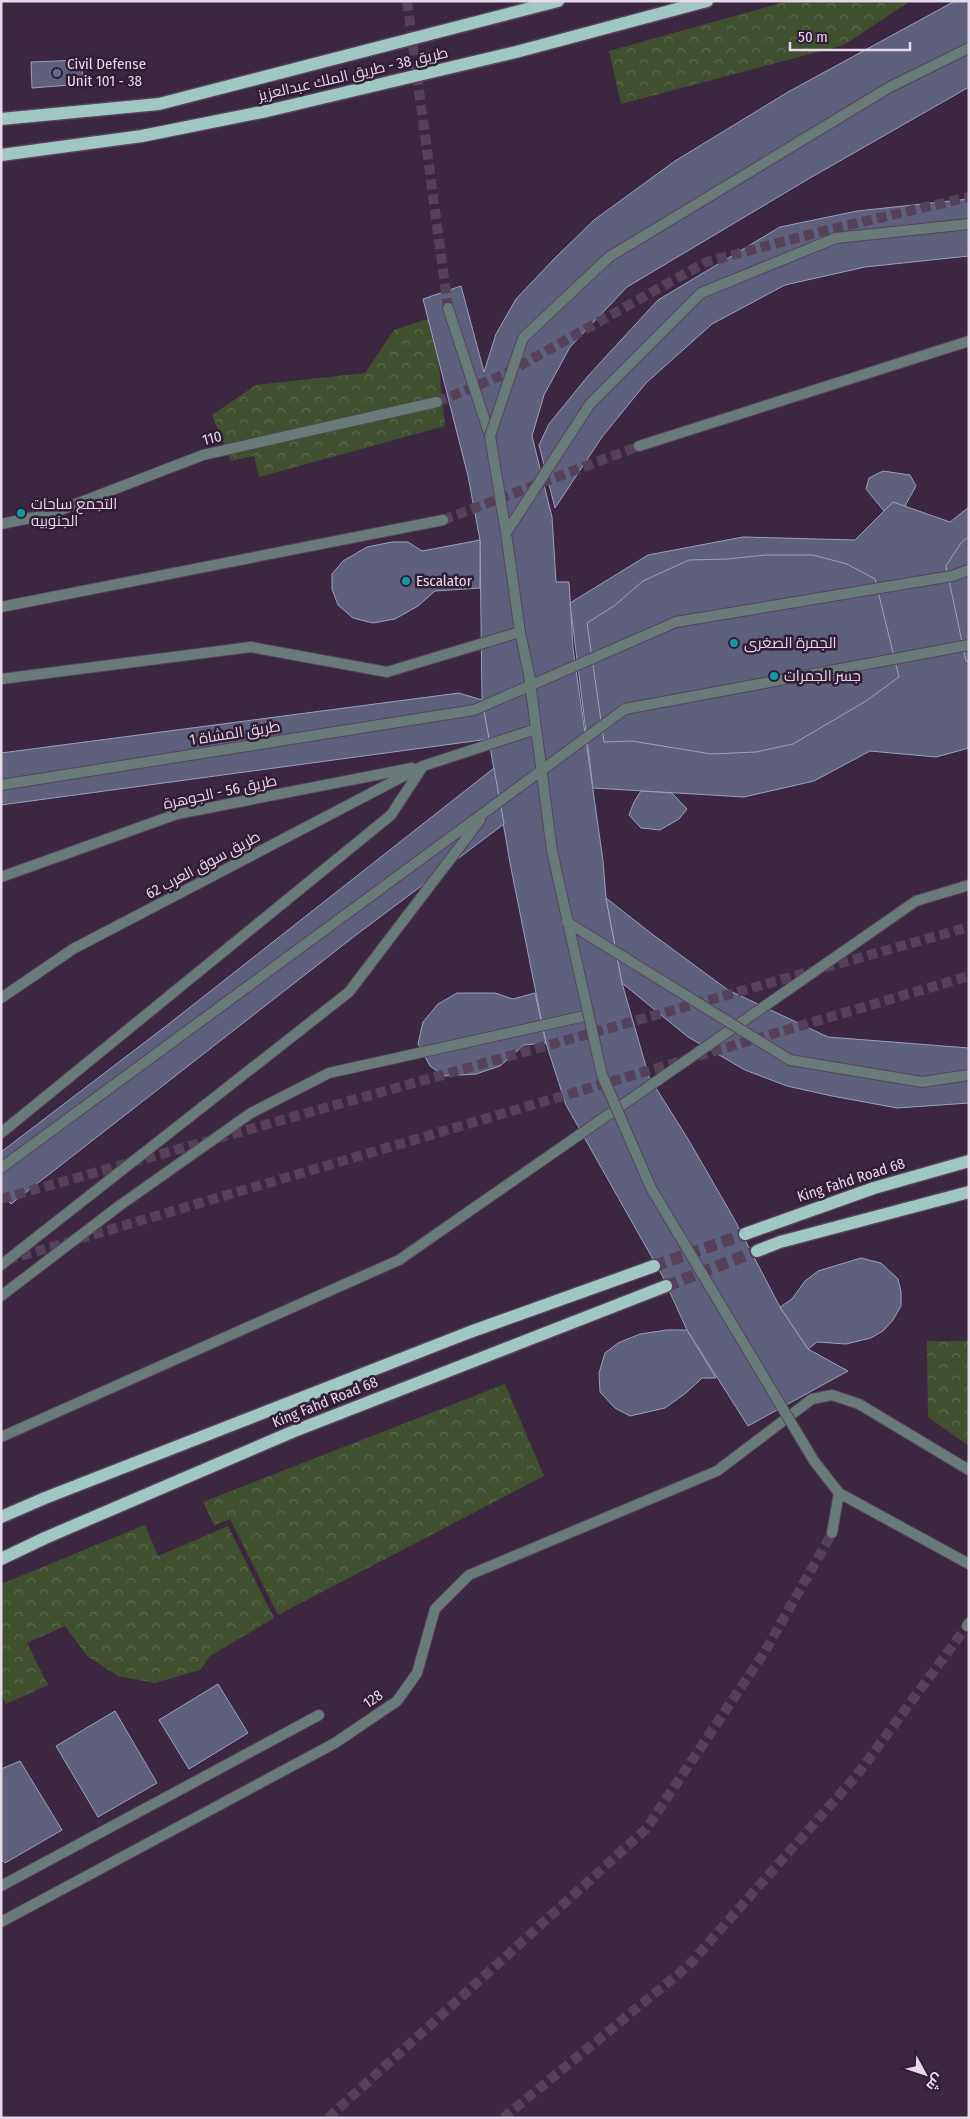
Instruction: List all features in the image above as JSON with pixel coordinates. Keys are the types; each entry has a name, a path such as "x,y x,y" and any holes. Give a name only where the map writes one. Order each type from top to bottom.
{"main road":[{"name":"طريق 38 - طريق الملك عبدالعزيز","path":"1,119 158,104 558,1"},
{"name":"طريق 38 - طريق الملك عبدالعزيز","path":"1,155 142,136 267,111 506,54 707,1"},
{"name":"King Fahd Road 68","path":"745,1234 874,1188 969,1161"},
{"path":"757,1251 780,1242 969,1192"},
{"name":"King Fahd Road 68","path":"1,1517 45,1498 470,1332 654,1266"},
{"name":"King Fahd Road 68","path":"1,1559 45,1538 292,1432 666,1286"}],"street":[{"path":"490,436 523,338 609,258 890,87 969,48"},
{"path":"506,533 590,404 701,293 836,238 969,224"},
{"path":"448,308 490,436 520,632 529,674 552,850 602,1075 651,1188 814,1462 839,1493 969,1564"},
{"path":"639,446 969,341"},
{"name":"110","path":"1,524 50,514 203,455 437,402"},
{"path":"1,607 443,520"},
{"name":"طريق المشاة 1","path":"1,784 474,710 676,622 952,576 969,570"},
{"path":"1,679 251,647 387,672 520,632"},
{"path":"1,1168 625,709 969,644"},
{"path":"1,1132 392,815 423,766 536,730"},
{"name":"طريق 56 - الجوهرة","path":"1,877 177,814 423,766"},
{"name":"طريق سوق العرب 62","path":"1,998 73,949 423,766"},
{"path":"1,1265 349,992 487,810"},
{"path":"1,1437 399,1260 916,901 969,885"},
{"path":"568,922 790,1060 922,1082 969,1075"},
{"path":"1,1296 119,1206 251,1113 329,1073 589,1016"},
{"name":"128","path":"1,1922 335,1743 397,1701 416,1673 435,1609 469,1575 717,1471 812,1399 832,1395 859,1404 969,1470"},
{"path":"832,1533 839,1493"},
{"path":"1,1886 319,1714"}],"green space":[{"path":"788,1 910,1 844,45 621,104 609,51"},
{"path":"434,317 445,426 259,477 254,456 231,461 212,415 256,385 365,373 394,330"},
{"path":"927,1341 969,1341 969,1446 928,1417"},
{"path":"505,1384 544,1476 278,1615 230,1519 214,1525 203,1502"},
{"path":"145,1525 158,1556 228,1526 274,1618 210,1656 200,1670 155,1683 118,1676 87,1656 65,1626 27,1643 48,1685 6,1704 1,1694 1,1584"}],"building":[{"path":"955,1 969,1 969,87 810,178 627,287 570,347 544,395 532,436 552,517 556,582 569,582 573,648 603,861 606,898 622,983 649,1077 688,1139 733,1217 780,1307 808,1349 848,1371 748,1426 687,1330 663,1277 566,1105 546,1043 510,863 482,700 480,540 468,476 423,299 461,286 484,372 496,334 516,299 594,220 675,161 788,92"},
{"name":"Civil Defense Unit 101 - 38","path":"83,60 82,84 32,88 31,62"},
{"path":"969,199 969,256 865,267 785,285 712,324 646,383 602,437 555,508 539,445 549,424 588,376 658,300 780,227 857,211"},
{"path":"883,471 910,475 916,486 905,506 884,511 866,489 869,478"},
{"name":"جسر الجمرات","path":"893,502 950,522 969,507 969,748 936,757 870,751 814,781 744,797 593,788 570,603 648,555 743,537 855,540"},
{"path":"969,536 969,662 966,661 946,566 961,543"},
{"name":"Escalator","path":"480,540 480,588 435,591 418,606 395,619 373,623 353,618 338,605 332,589 332,574 343,561 367,547 392,542 408,542 422,551"},
{"path":"766,555 813,555 847,564 875,579 899,677 866,701 793,744 756,752 711,754 632,741 604,742 587,623 614,606 643,581 689,560 728,559"},
{"path":"459,693 482,700 489,739 1,805 1,753"},
{"path":"494,768 504,824 356,935 11,1204 1,1193 1,1152 170,1023"},
{"path":"641,791 672,793 687,809 679,819 660,830 641,828 629,815"},
{"path":"606,898 728,990 828,1037 969,1048 969,1103 897,1108 787,1086 745,1070 688,1037 622,983"},
{"path":"457,993 495,993 513,999 535,993 546,1043 524,1045 500,1066 476,1074 444,1076 430,1066 418,1044 423,1022 438,1004"},
{"path":"861,1258 881,1263 898,1279 901,1292 901,1306 893,1320 883,1331 871,1338 846,1344 817,1342 808,1349 780,1307 792,1299 805,1281 818,1271"},
{"path":"667,1330 687,1330 716,1378 702,1378 686,1393 665,1408 630,1416 615,1408 600,1392 599,1373 605,1353 618,1343 640,1334"},
{"path":"218,1684 248,1733 189,1769 159,1720"},
{"path":"115,1711 157,1783 98,1817 56,1746"},
{"path":"20,1761 62,1830 5,1863 1,1859 1,1769"}],"tunnel":[{"path":"407,1 448,308"},
{"path":"437,402 505,374 706,262 827,230 969,197"},
{"path":"443,520 639,446"},
{"path":"1,1199 969,927"},
{"path":"7,1260 969,976"},
{"path":"654,1266 745,1234"},
{"path":"666,1286 757,1251"},
{"path":"328,2118 646,1829 764,1653 832,1533"},
{"path":"503,2118 688,1966 857,1775 967,1626"}],"place":[{"name":"Civil Defense Unit 101 - 38","path":"57,73"},
{"name":"التجمع ساحات الجنوبيه","path":"21,513"},
{"name":"Escalator","path":"406,581"},
{"name":"الجمرة الصغرى","path":"734,643"},
{"name":"جسر الجمرات","path":"774,676"}]}
